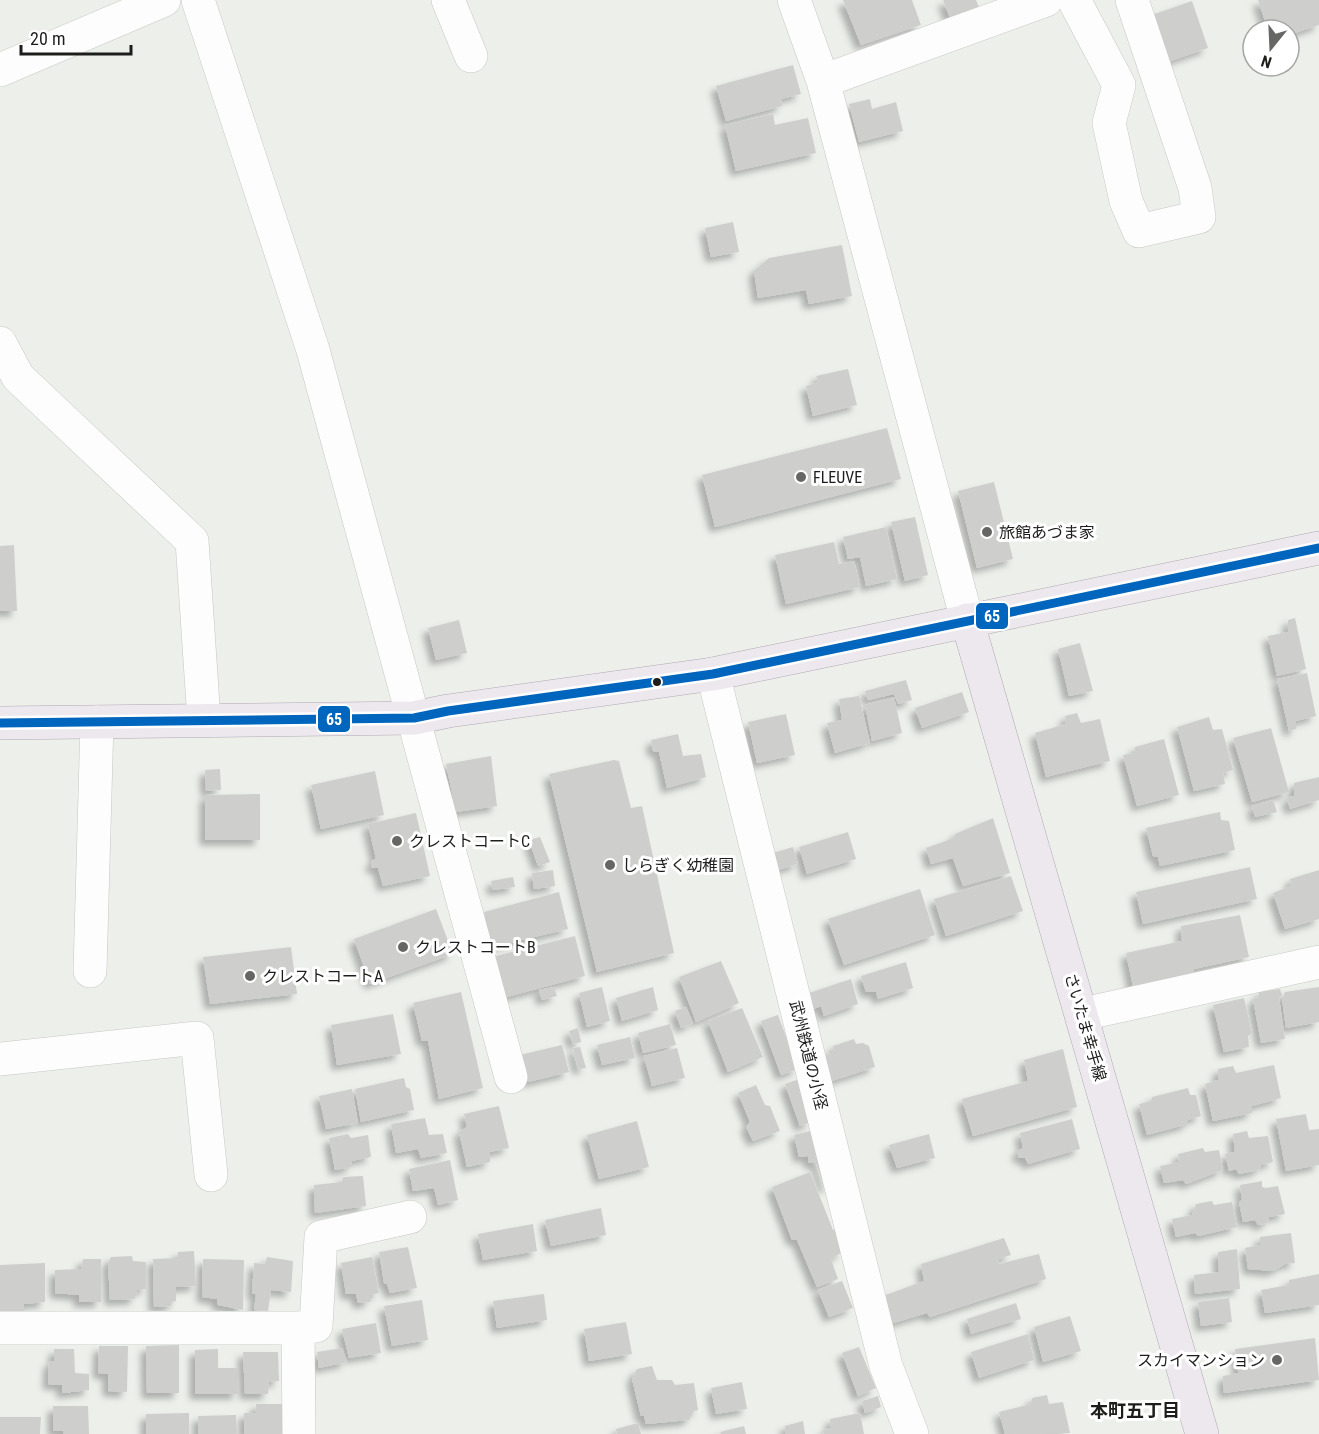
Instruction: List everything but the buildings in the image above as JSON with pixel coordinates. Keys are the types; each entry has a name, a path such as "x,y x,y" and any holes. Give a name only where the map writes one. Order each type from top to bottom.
{"main road":[{"path":"1,726 97,722 414,718 448,711 713,674 1319,548"},
{"name":"さいたま幸手線","path":"967,620 1083,1014 1202,1434"}],"street":[{"path":"0,70 164,0"},
{"path":"198,0 313,350 512,1077"},
{"path":"448,0 471,56"},
{"path":"794,0 823,81 967,620"},
{"path":"823,81 1046,0"},
{"path":"1074,0 1119,85 1109,123 1126,201 1139,231 1199,217 1195,188 1132,0"},
{"path":"0,343 18,377 192,541 204,720"},
{"name":"武州鉄道の小径","path":"713,674 886,1366 912,1434"},
{"path":"90,971 97,722"},
{"path":"1083,1014 1319,962"},
{"path":"0,1059 197,1038 211,1174"},
{"path":"0,1328 298,1328 316,1326 321,1238 410,1217"},
{"path":"298,1328 299,1434"}],"transit line":[{"name":"65","path":"0,723 414,718 448,711 713,674 1319,548"}],"place":[{"name":"FLEUVE","path":"801,477"},
{"name":"旅館あづま家","path":"987,532"},
{"name":"クレストコートC","path":"397,841"},
{"name":"しらぎく幼稚園","path":"610,865"},
{"name":"クレストコートB","path":"403,947"},
{"name":"クレストコートA","path":"250,976"},
{"name":"スカイマンション","path":"1277,1360"}],"district":[{"name":"本町五丁目","path":"1135,1411"}]}
